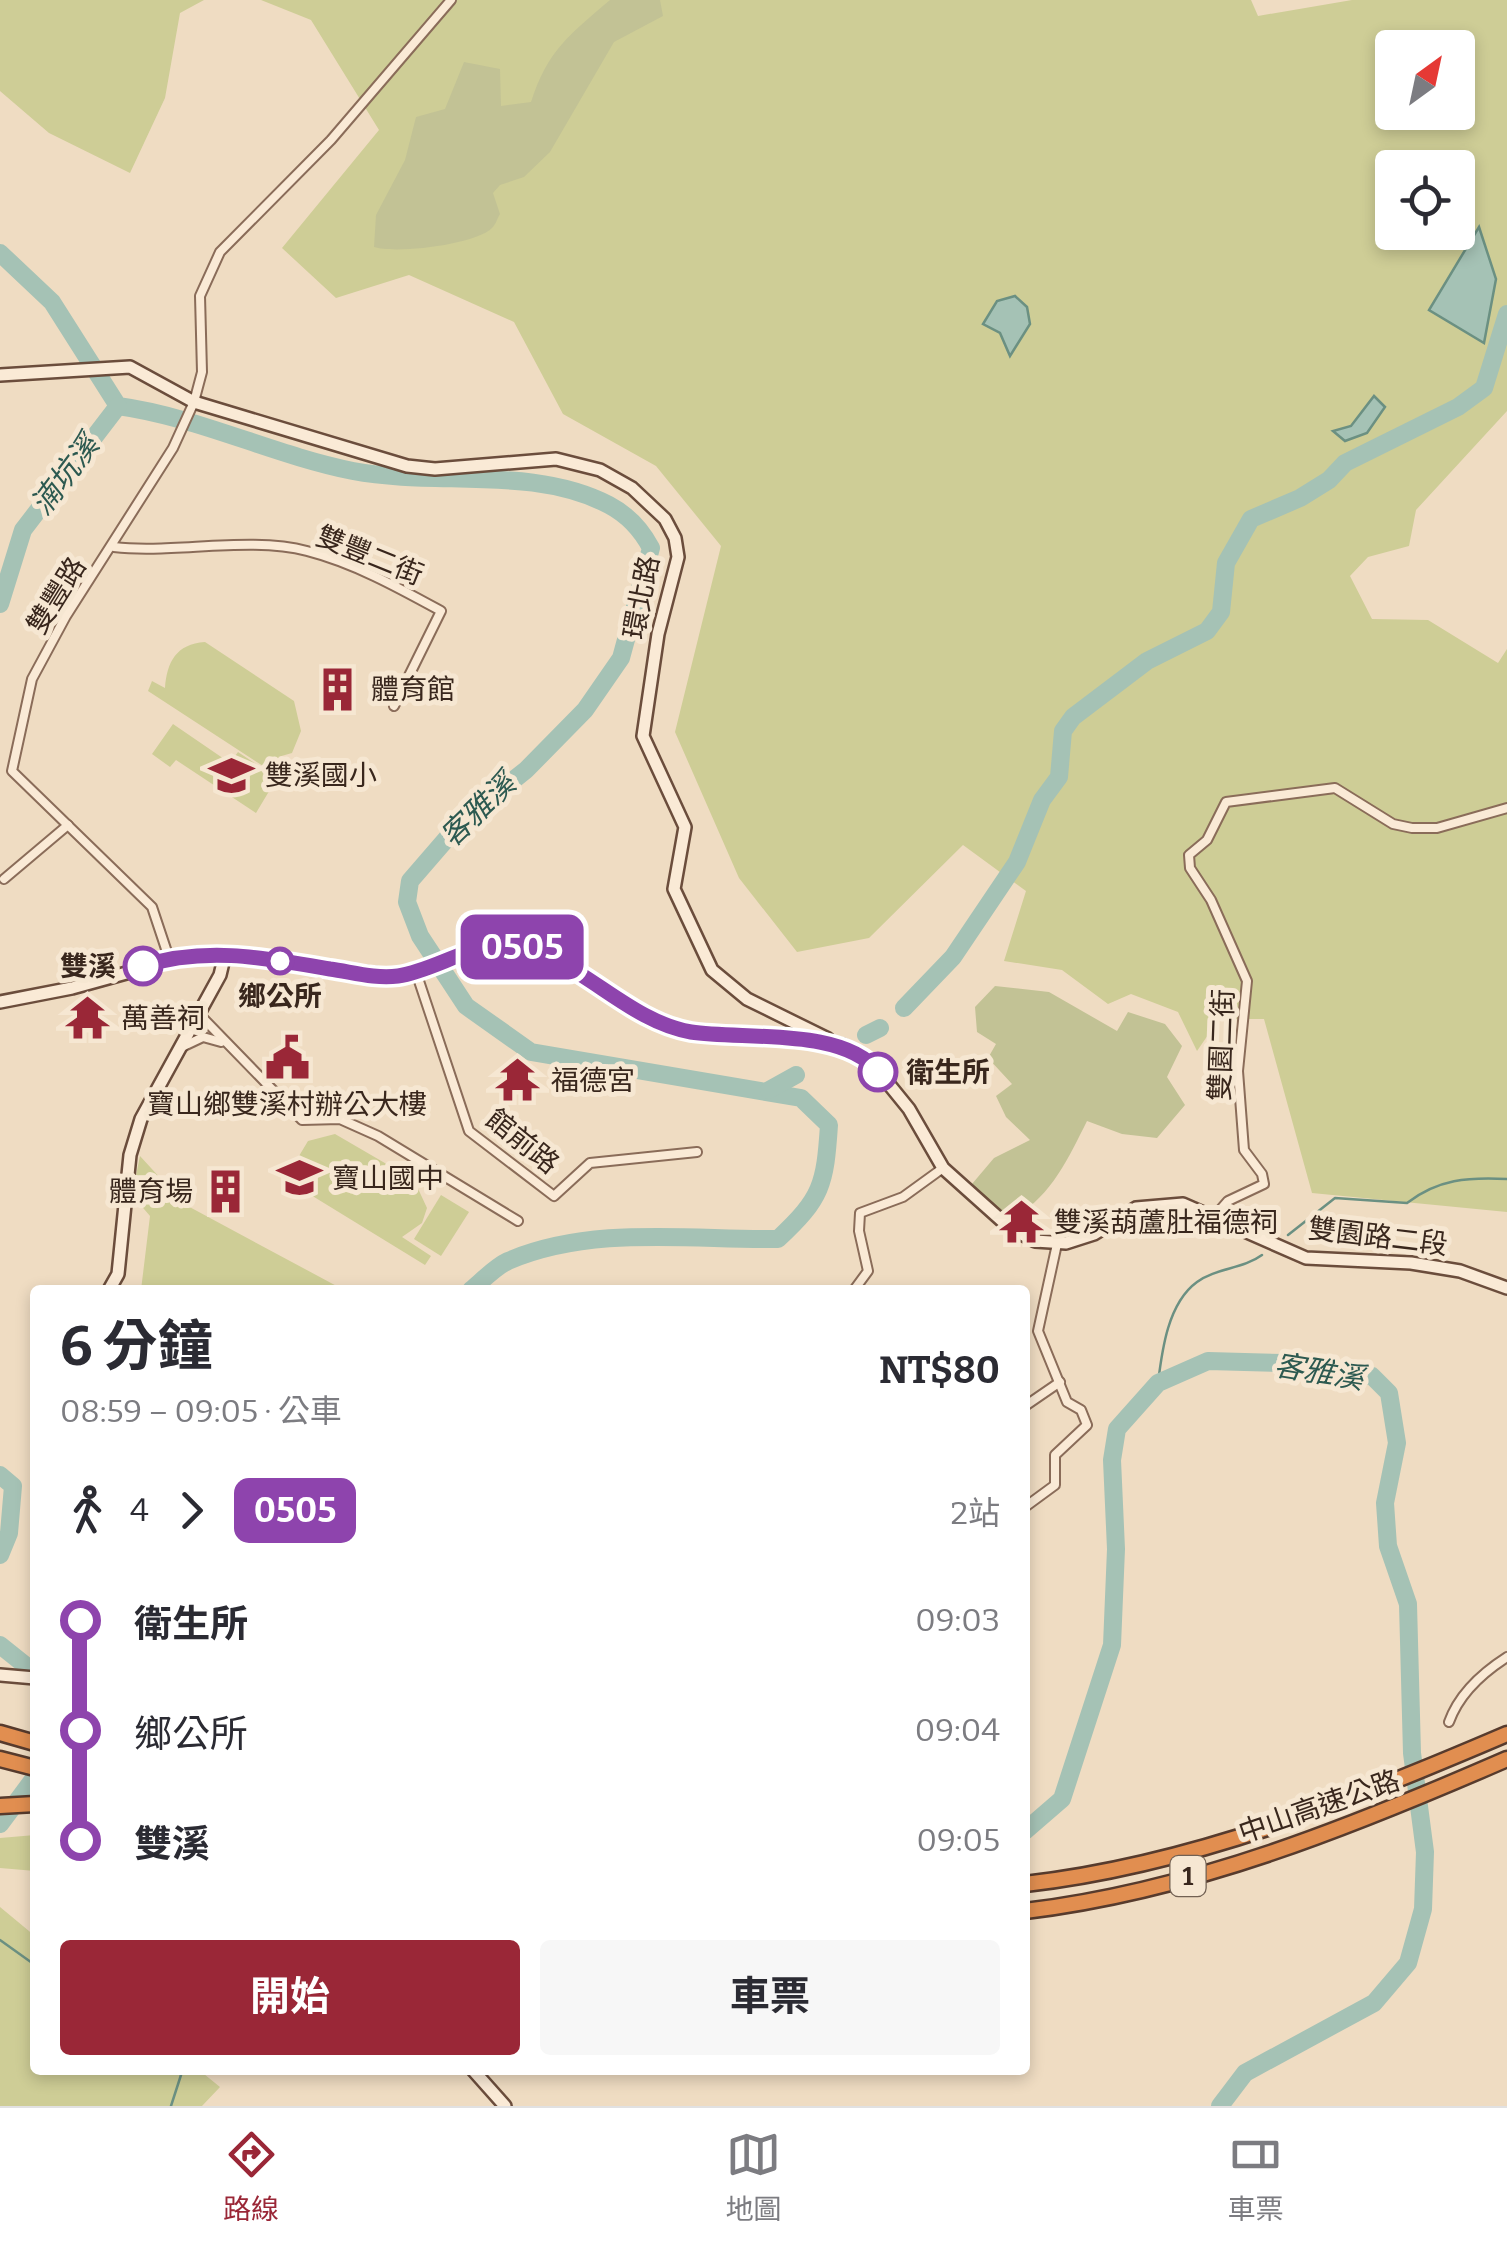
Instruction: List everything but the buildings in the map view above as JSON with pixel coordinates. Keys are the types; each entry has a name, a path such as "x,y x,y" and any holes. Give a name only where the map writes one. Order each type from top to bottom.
{"highway":[{"path":"0,1733 30,1742"},
{"name":"中山高速公路","path":"1030,1883 1098,1876 1343,1804 1507,1734"},
{"path":"0,1759 30,1767"},
{"name":"中山高速公路","path":"1030,1910 1100,1902 1349,1828 1507,1759"},
{"path":"0,1806 30,1804"}],"street":[{"path":"194,402 202,372 200,296 220,252 331,140 451,0"},
{"name":"環北路","path":"0,375 130,367 194,402 408,466 434,468 556,458 600,470 654,506 675,538 678,558 656,648 644,736 684,827 674,890 712,970 747,999 842,1045"},
{"name":"雙豐路","path":"169,958 152,908 12,771 32,679 66,616 114,547 173,448 194,402"},
{"name":"雙豐二街","path":"114,547 153,552 177,545 304,550 383,580 442,611 394,706"},
{"name":"雙園二街","path":"1214,1218 1228,1201 1264,1184 1262,1174 1244,1150 1238,1072 1247,981 1211,900 1190,868 1189,855 1208,840 1226,802 1335,788 1393,824 1412,828 1438,828 1507,808"},
{"path":"4,880 68,825"},
{"path":"0,1002 72,988 169,958 225,954 374,976 416,972 497,944 522,947 556,961 658,1021 688,1032 842,1045 870,1061 901,1097 944,1168 1010,1228 1035,1241 1056,1244 1038,1331 1068,1402 1082,1410 1087,1425 1055,1456 1055,1485 1030,1503"},
{"path":"112,1285 118,1274 130,1155 142,1119 220,975 225,954"},
{"name":"館前路","path":"416,972 470,1131 554,1196 590,1163 698,1152"},
{"path":"198,1013 302,1120 340,1119 378,1136 518,1221"},
{"path":"176,1053 203,1037 218,1040 235,1052"},
{"path":"858,1285 868,1271 858,1231 860,1213 903,1197 944,1168"},
{"name":"雙園路二段","path":"1056,1244 1094,1234 1147,1205 1182,1204 1306,1258 1460,1271 1507,1288"},
{"path":"1030,1403 1060,1382"},
{"path":"1450,1722 1455,1706 1485,1670 1507,1657"},
{"path":"0,1676 30,1678"},
{"path":"477,2075 505,2106"}],"shaded area":[{"path":"0,0 204,0 180,13 165,98 130,173 49,133 0,91"},
{"path":"261,0 1251,0 1258,16 1352,0 1507,0 1507,411 1416,510 1409,546 1368,557 1350,576 1372,619 1428,620 1498,663 1507,649 1507,1212 1312,1193 1264,1019 1219,1019 1197,1051 1178,1012 1131,994 1108,1004 1062,970 1004,961 1026,891 963,845 869,938 797,952 739,878 675,732 721,546 656,466 563,414 514,322 409,275 336,298 282,248 379,130 311,20"},
{"path":"1479,227 1496,279 1484,343 1429,310 1465,250 1475,250"},
{"path":"1015,296 1027,307 1030,324 1010,356 1000,333 983,324 997,301"},
{"path":"1374,396 1385,407 1367,433 1345,441 1333,431 1351,426"},
{"path":"205,642 294,701 301,731 292,753 278,757 295,767 286,781 148,691 152,681 165,688 168,670 180,651"},
{"path":"173,724 230,763 238,752 277,778 256,813 176,760 170,767 152,754"},
{"path":"335,1134 414,1180 427,1208 422,1223 402,1237 431,1256 425,1265 275,1173 281,1164 298,1174 296,1161 308,1141"},
{"path":"140,1156 184,1204 335,1285 142,1285 150,1216 132,1195"},
{"path":"441,1195 469,1212 441,1256 414,1239"},
{"path":"30,1835 30,1871 0,1868 0,1838"},
{"path":"0,1907 30,1932 30,2075 205,2075 220,2087 202,2106 0,2106"}],"green space":[{"path":"610,0 660,0 663,16 614,42 550,152 524,177 500,185 493,193 500,214 492,228 469,239 434,246 374,247 376,215 405,160 416,117 445,109 464,62 500,69 501,106 531,102 561,45"},
{"path":"995,986 1049,992 1117,1031 1128,1012 1165,1024 1182,1046 1167,1077 1185,1105 1157,1138 1122,1134 1087,1121 1045,1191 1022,1213 1007,1221 972,1184 994,1158 1030,1140 1006,1117 996,1096 1012,1084 988,1058 996,1044 977,1032 975,1007"}],"waterway":[{"name":"客雅溪","path":"0,253 52,302 118,406 177,419 353,471 516,481 579,493 622,513 651,548 621,658 585,710 526,770 461,822 410,881 407,902 420,936 466,1006 531,1052 801,1098 829,1125 823,1177 812,1201 778,1239 642,1237 573,1243 508,1261 476,1285"},
{"path":"904,1008 953,957 1017,862 1042,800 1059,777 1063,731 1073,717 1147,661 1207,631 1221,612 1226,563 1251,519 1300,498 1329,480 1345,463 1458,407 1484,388 1507,314"},
{"name":"湳坑溪","path":"0,604 23,530 118,406"},
{"path":"866,1035 880,1028"},
{"path":"769,1090 796,1075"},
{"path":"1288,1235 1335,1198 1407,1203 1454,1181 1507,1179"},
{"path":"1158,1383 1168,1328 1187,1291 1204,1277 1262,1255"},
{"name":"客雅溪","path":"1030,1827 1062,1799 1112,1645 1116,1549 1112,1460 1117,1429 1158,1383 1208,1361 1283,1363 1372,1376 1389,1393 1397,1443 1385,1503 1388,1546 1408,1604 1412,1753 1425,1852 1423,1909 1408,1963 1374,2003 1245,2073 1220,2106"},
{"name":"湳坑溪","path":"0,1475 13,1486 9,1533 0,1555"},
{"name":"湳坑溪","path":"0,1645 30,1669"},
{"path":"0,1824 30,1784"},
{"path":"0,1940 30,1961"},
{"path":"171,2106 181,2075"}],"bus line":[{"name":"0505","path":"143,966 199,952 396,976 497,944 522,947 556,961 658,1021 688,1032 842,1045 870,1061 878,1072"}],"place":[{"name":"體育館","path":"338,689"},
{"name":"雙溪國小","path":"232,775"},
{"name":"鄉公所","path":"280,961"},
{"name":"雙溪","path":"143,966"},
{"name":"萬善祠","path":"88,1018"},
{"name":"寶山鄉雙溪村辦公大樓","path":"287,1058"},
{"name":"衛生所","path":"878,1072"},
{"name":"福德宮","path":"518,1080"},
{"name":"寶山國中","path":"299,1178"},
{"name":"體育場","path":"226,1191"},
{"name":"雙溪葫蘆肚福德祠","path":"1021,1222"}]}
